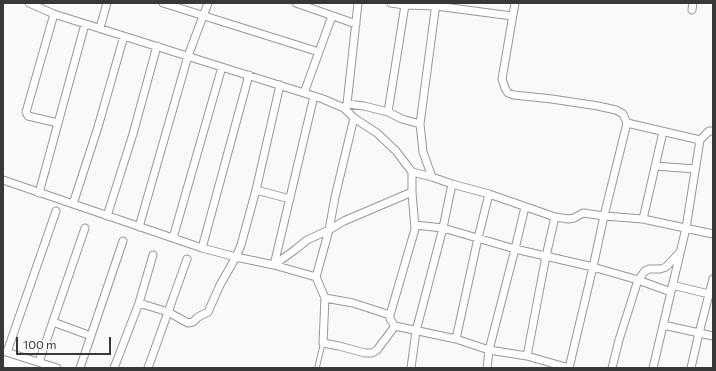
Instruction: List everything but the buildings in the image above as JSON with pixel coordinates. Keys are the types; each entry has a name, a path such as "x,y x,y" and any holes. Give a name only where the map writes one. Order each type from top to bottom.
{"street":[{"path":"29,3 54,14 280,86 346,106 364,106 388,112 402,119 420,124"},
{"path":"100,28 107,3"},
{"path":"163,3 319,52"},
{"path":"139,226 188,56 208,3"},
{"path":"296,3 356,24"},
{"path":"358,3 346,106 354,118 377,133 396,151 412,172 415,229 390,319 395,326 456,339 489,350 526,356 569,368 627,123 623,114 616,110 508,93 504,88 502,79 515,3"},
{"path":"391,3 405,5 436,5 512,16"},
{"path":"388,112 405,5"},
{"path":"432,177 423,152 420,124 436,5"},
{"path":"54,14 26,112 28,116 58,123"},
{"path":"304,93 332,16"},
{"path":"39,192 85,24"},
{"path":"73,204 98,127 124,36"},
{"path":"107,216 133,134 157,46"},
{"path":"173,238 222,67"},
{"path":"202,248 249,76"},
{"path":"139,303 168,312 188,323 193,322 198,317 208,312 241,245 256,190 280,86"},
{"path":"274,265 314,96"},
{"path":"354,118 335,197 329,230 316,277 325,298 324,343 365,353 372,353 377,350 395,326"},
{"path":"627,123 700,140"},
{"path":"653,368 686,228 700,140 709,131 713,131"},
{"path":"643,219 663,132"},
{"path":"655,166 696,169"},
{"path":"412,172 490,194 554,217 569,219 584,213 643,219 713,234"},
{"path":"3,180 202,248 274,265 316,277"},
{"path":"411,368 416,331 443,228 452,184"},
{"path":"256,190 290,199"},
{"path":"274,265 307,240 344,221 412,192"},
{"path":"456,339 478,238 490,194"},
{"path":"487,368 489,350 516,249 525,207"},
{"path":"54,368 5,351 56,211"},
{"path":"526,356 554,217"},
{"path":"414,225 443,228 516,249 593,267 672,289 711,295"},
{"path":"39,362 85,228"},
{"path":"80,368 123,241"},
{"path":"612,368 619,340 638,280 645,271 649,269 666,267 681,251"},
{"path":"114,368 139,303 153,255"},
{"path":"148,368 186,259"},
{"path":"691,368 699,333 711,295 713,279"},
{"path":"325,298 353,304 390,315"},
{"path":"52,322 91,336"},
{"path":"663,324 713,336"}],"lane":[{"path":"317,368 324,343"}]}
